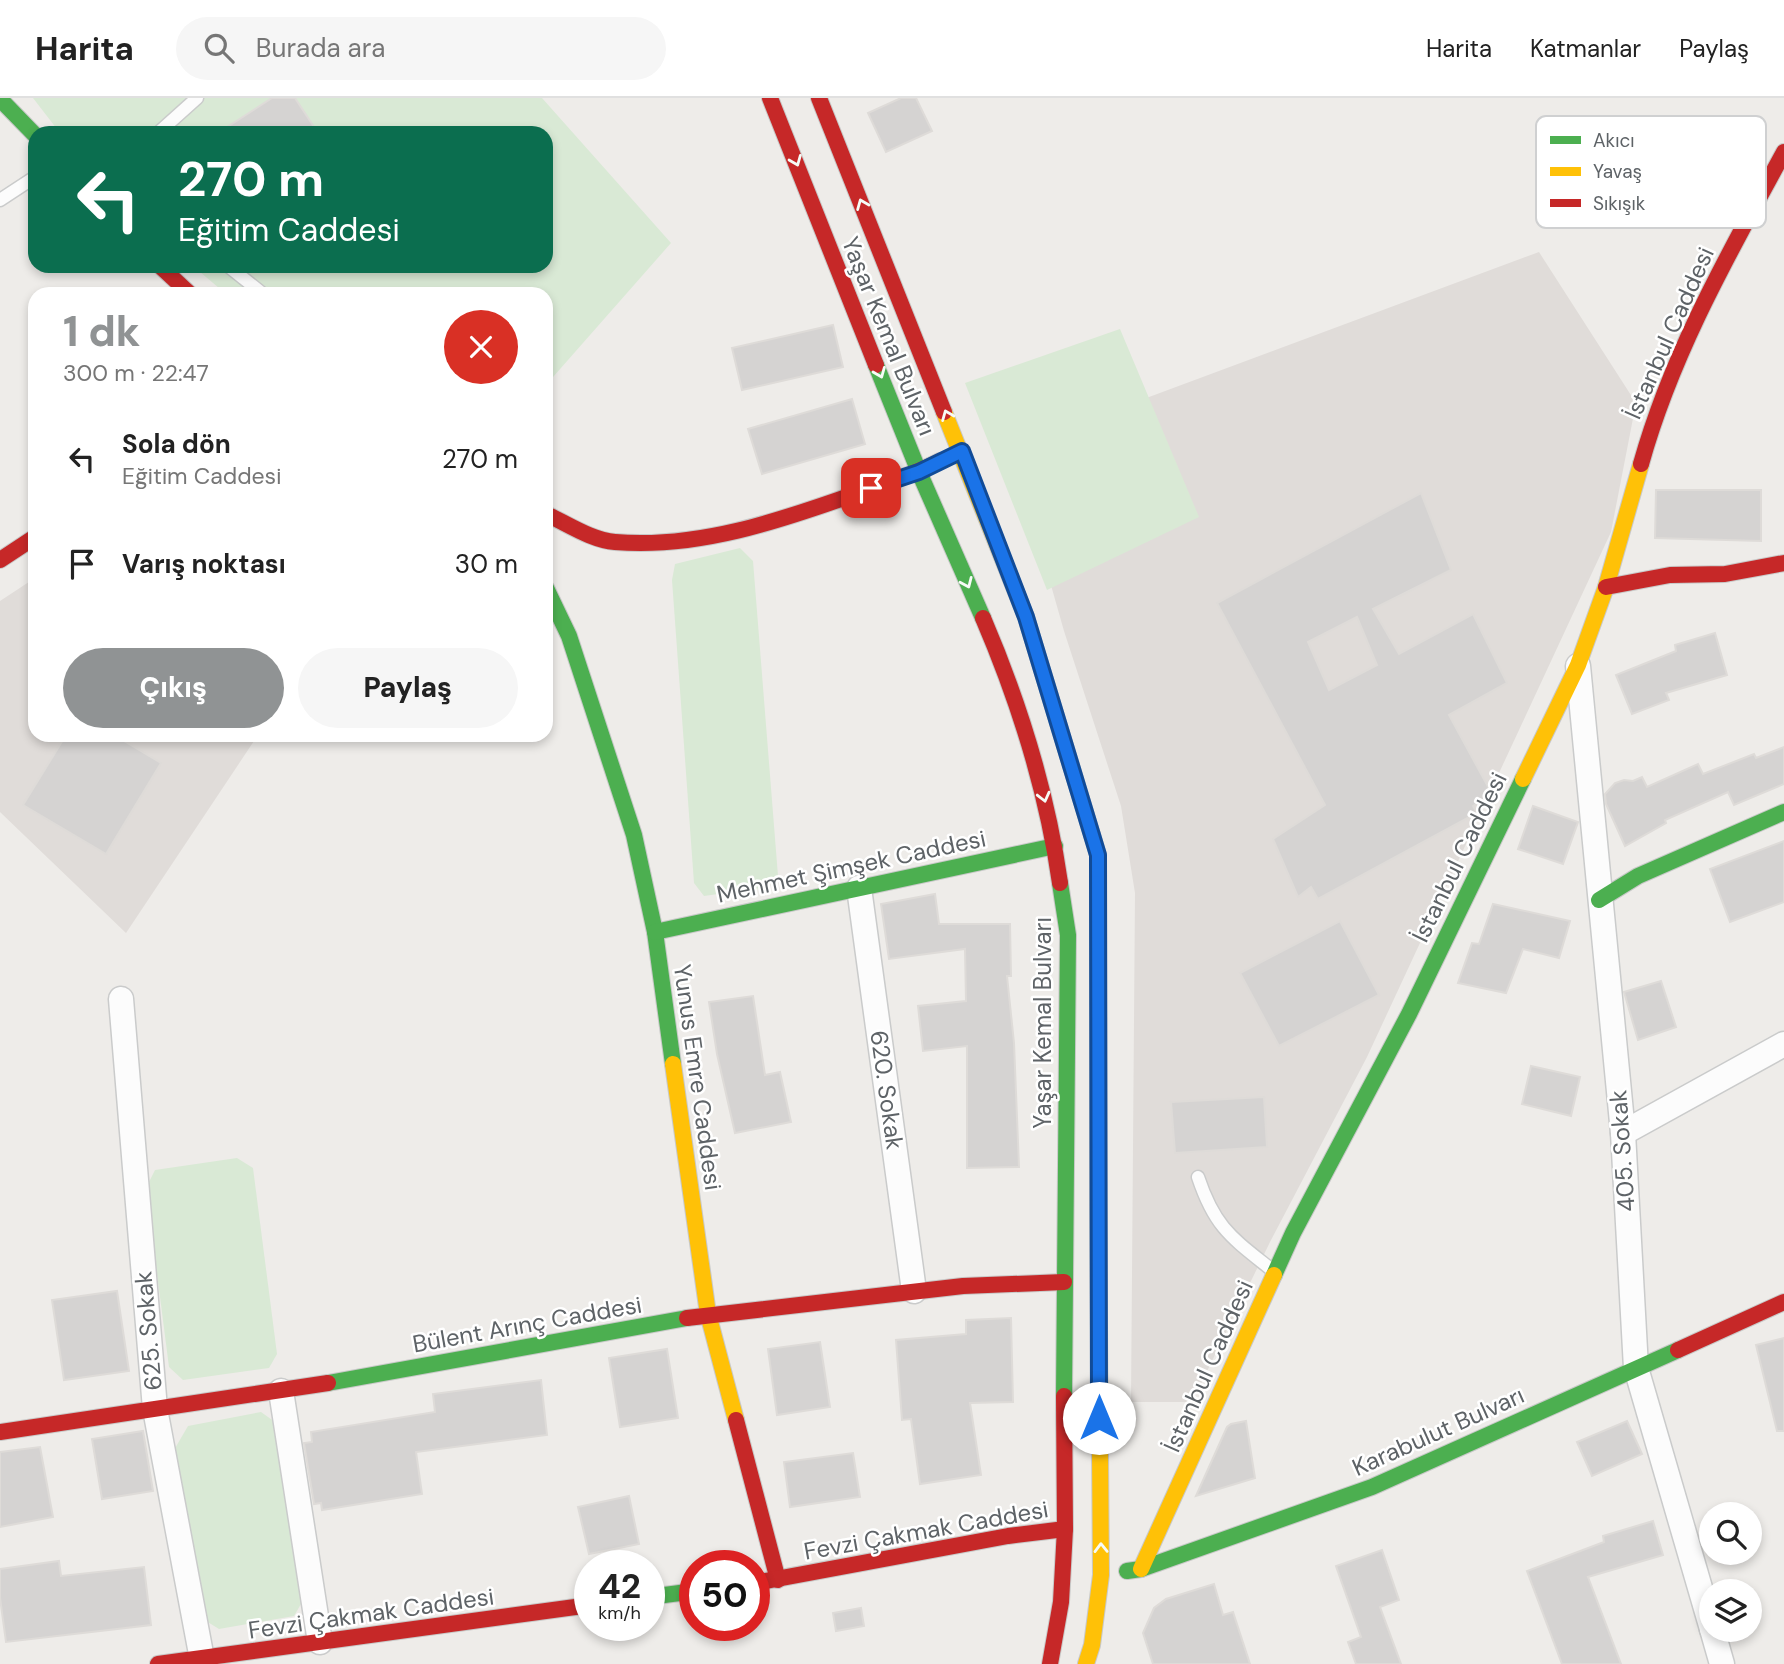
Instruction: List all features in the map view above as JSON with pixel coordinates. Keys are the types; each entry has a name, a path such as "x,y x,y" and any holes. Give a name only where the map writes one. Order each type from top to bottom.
{"street":[{"name":"Yaşar Kemal Bulvarı","path":"770,98 919,472 1006,672 1042,790 1055,846 1068,935 1064,1282 1065,1529 1061,1602 1050,1664"},
{"name":"Yaşar Kemal Bulvarı","path":"819,98 1026,617 1098,855 1101,1575 1092,1646 1086,1664"},
{"path":"0,99 28,128"},
{"name":"İstanbul Caddesi","path":"1766,185 1784,152"},
{"name":"İstanbul Caddesi","path":"1141,1569 1293,1233 1409,1014 1578,665 1606,587 1654,416 1704,300 1743,228"},
{"path":"168,273 182,287"},
{"path":"553,517 612,542 680,541 752,529 919,472 962,451"},
{"path":"0,560 28,542"},
{"path":"1606,587 1670,575 1725,574 1784,563"},
{"name":"Yunus Emre Caddesi","path":"553,603 569,636 634,835 655,932 708,1314 778,1580"},
{"name":"405. Sokak","path":"1578,665 1623,1133 1636,1368 1699,1584"},
{"path":"1599,900 1638,876 1784,812"},
{"name":"Mehmet Şimşek Caddesi","path":"655,932 1055,846"},
{"name":"620. Sokak","path":"859,888 914,1292"},
{"name":"625. Sokak","path":"121,999 155,1409 202,1659"},
{"path":"1623,1133 1784,1044"},
{"name":"Bülent Arınç Caddesi","path":"0,1432 281,1391 708,1314 963,1286 1064,1282"},
{"name":"Karabulut Bulvarı","path":"1101,1575 1141,1569 1372,1487 1784,1302"},
{"path":"281,1391 320,1642"},
{"name":"Fevzi Çakmak Caddesi","path":"770,1581 1008,1536 1065,1529"},
{"name":"Fevzi Çakmak Caddesi","path":"158,1664 574,1607"},
{"name":"405. Sokak","path":"1716,1642 1722,1664"}],"lane":[{"path":"166,126 197,98"},
{"path":"0,200 28,182"},
{"path":"237,273 254,287"},
{"path":"1198,1177 1208,1206 1228,1236 1275,1273"}],"shaded area":[{"path":"1539,252 1636,403 1611,532 1367,1057 1270,1242 1192,1402 1131,1402 1135,893 1121,806 1064,631 1012,448"},
{"path":"28,583 28,742 253,742 126,933 0,812 0,601"}],"green space":[{"path":"33,98 542,98 671,243 553,377 553,287 218,287 201,273 553,273 553,126 55,126"},
{"path":"1120,329 1199,517 1047,590 965,383"},
{"path":"740,548 753,561 778,876 767,887 704,896 694,883 672,580 675,564"},
{"path":"237,1158 253,1168 277,1354 269,1368 183,1380 169,1367 146,1188 155,1170"},
{"path":"261,1412 275,1422 305,1597 294,1616 219,1629 198,1616 174,1450 188,1426"}],"building":[{"path":"272,98 295,98 313,126 229,126"},
{"path":"901,98 916,98 932,131 886,152 868,113"},
{"path":"833,325 843,367 742,390 732,348"},
{"path":"852,399 865,444 762,474 748,429"},
{"path":"1656,490 1761,490 1761,541 1655,538"},
{"path":"1421,493 1451,570 1373,609 1399,654 1473,614 1507,683 1449,715 1492,794 1473,806 1477,813 1318,899 1311,887 1298,897 1273,839 1325,805 1217,603","holes":["1357,617 1377,665 1329,690 1308,642"]},
{"path":"1715,633 1727,675 1666,693 1669,700 1632,714 1616,675 1676,651 1675,645"},
{"path":"62,742 126,742 161,763 106,854 23,805"},
{"path":"1784,747 1784,784 1734,805 1728,792 1665,820 1666,823 1625,846 1606,804 1605,794 1615,783 1642,777 1647,787 1698,764 1703,774 1754,754 1756,758"},
{"path":"1533,806 1578,822 1563,864 1518,849"},
{"path":"1784,841 1784,902 1730,922 1710,869"},
{"path":"935,894 939,924 1010,924 1011,976 1007,976 1014,1043 1019,1167 967,1168 967,1046 923,1051 918,1006 966,1001 965,949 889,959 881,904"},
{"path":"1493,904 1570,921 1559,958 1523,949 1506,993 1458,983 1472,943 1479,944"},
{"path":"1340,921 1379,995 1279,1046 1240,973"},
{"path":"1661,981 1676,1027 1638,1040 1624,992"},
{"path":"753,996 765,1075 780,1072 791,1122 735,1133 717,1054 709,1002"},
{"path":"1531,1066 1580,1077 1571,1116 1522,1104"},
{"path":"1264,1097 1267,1147 1175,1153 1171,1102"},
{"path":"117,1291 129,1371 64,1380 52,1300"},
{"path":"1011,1318 1013,1402 970,1403 981,1475 920,1484 911,1419 902,1420 896,1340 966,1334 966,1320"},
{"path":"1784,1338 1784,1431 1777,1431 1756,1345"},
{"path":"820,1342 830,1407 777,1415 768,1349"},
{"path":"667,1349 678,1418 620,1427 609,1358"},
{"path":"541,1380 547,1435 416,1452 422,1494 322,1510 321,1503 314,1504 304,1443 312,1442 311,1432 435,1412 433,1394"},
{"path":"1246,1421 1255,1478 1196,1496 1227,1427"},
{"path":"1627,1421 1642,1454 1592,1476 1577,1442"},
{"path":"143,1431 153,1491 102,1499 92,1439"},
{"path":"40,1447 53,1517 0,1527 0,1452"},
{"path":"853,1453 860,1497 790,1507 784,1462"},
{"path":"629,1496 639,1544 609,1550 588,1550 578,1507"},
{"path":"1653,1521 1663,1555 1588,1577 1621,1664 1562,1664 1527,1571 1604,1542 1603,1536"},
{"path":"1382,1550 1399,1600 1380,1607 1401,1664 1356,1664 1348,1642 1361,1637 1336,1566"},
{"path":"59,1561 61,1576 144,1567 151,1625 6,1642 0,1598 0,1569"},
{"path":"1214,1584 1223,1615 1233,1612 1250,1664 1153,1664 1143,1633 1154,1608 1166,1599"},
{"path":"861,1608 864,1626 836,1631 833,1613"}],"traffic: fast":[{"path":"0,99 28,128"},
{"path":"876,365 983,618"},
{"path":"553,603 569,636 634,835 655,932 673,1064"},
{"path":"1274,1275 1293,1233 1409,1014 1523,779"},
{"path":"1599,900 1638,876 1784,812"},
{"path":"655,932 1055,846"},
{"path":"1060,883 1068,935 1064,1396"},
{"path":"328,1383 687,1318"},
{"path":"1127,1571 1141,1569 1372,1487 1678,1350"},
{"path":"665,1595 679,1593"}],"traffic: slow":[{"path":"944,412 1026,617 1092,835"},
{"path":"1523,779 1578,665 1606,587 1641,464"},
{"path":"673,1064 708,1314 736,1420"},
{"path":"1086,1664 1092,1645 1101,1575 1098,1206"},
{"path":"1141,1569 1274,1275"}],"traffic: jam":[{"path":"770,98 876,365"},
{"path":"819,98 944,412"},
{"path":"1766,186 1784,152"},
{"path":"1641,464 1685,343 1743,228"},
{"path":"168,273 182,287"},
{"path":"553,518 606,541 646,543 707,537 797,514 898,479 940,461"},
{"path":"0,560 28,542"},
{"path":"1606,587 1670,575 1725,574 1784,563"},
{"path":"983,618 1030,748 1048,815 1060,883"},
{"path":"1092,835 1098,855 1098,1206"},
{"path":"687,1318 963,1286 1064,1282"},
{"path":"1678,1350 1784,1302"},
{"path":"0,1432 328,1383"},
{"path":"1050,1664 1061,1602 1065,1529 1064,1396"},
{"path":"736,1420 778,1580"},
{"path":"770,1580 1008,1536 1065,1529"},
{"path":"158,1664 574,1607"}],"route":[{"path":"871,488 919,472 962,451 1026,617 1098,855 1099,1418"}]}
